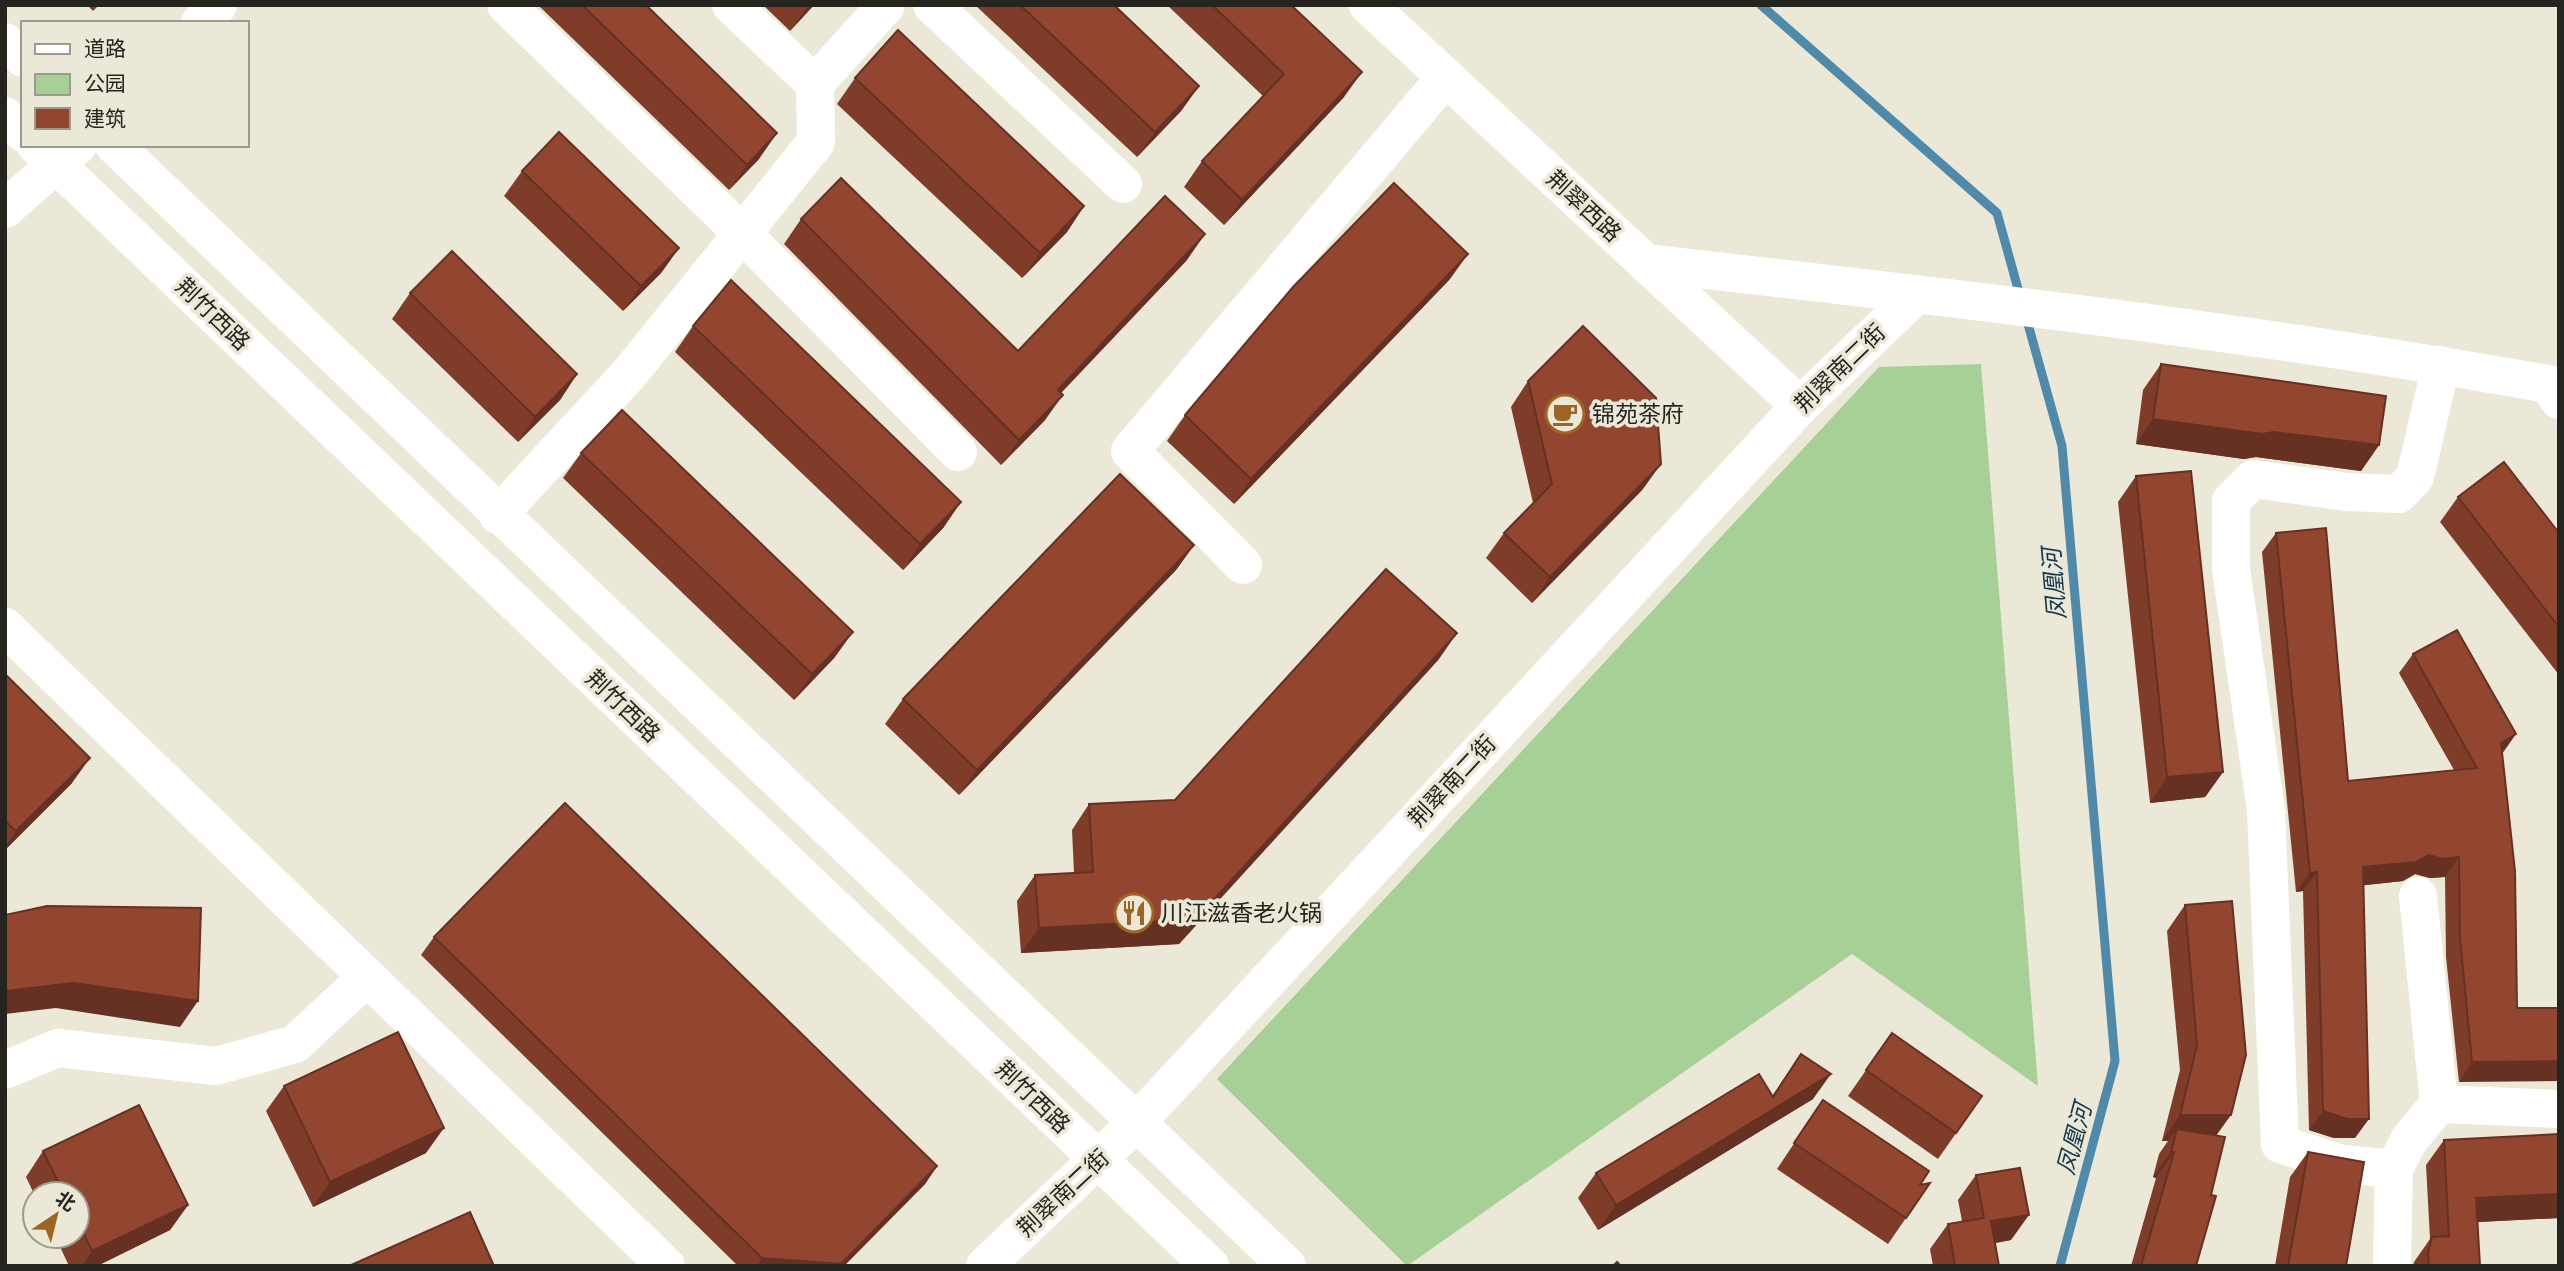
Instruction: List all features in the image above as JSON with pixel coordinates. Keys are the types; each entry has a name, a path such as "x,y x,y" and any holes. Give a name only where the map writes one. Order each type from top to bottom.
{"street":[{"path":"202,21 218,5"},
{"path":"506,5 743,233 958,452"},
{"path":"731,5 815,84"},
{"path":"498,515 629,374 816,142 815,84 886,5"},
{"path":"932,5 1123,184"},
{"name":"荆翠西路","path":"1368,5 1800,406"},
{"path":"5,41 21,56"},
{"path":"1243,565 1130,451 1445,78"},
{"path":"5,116 21,130"},
{"path":"116,147 498,515 1287,1266"},
{"path":"5,209 57,152"},
{"name":"荆竹西路","path":"57,152 1210,1266"},
{"path":"1645,263 1990,301 2441,365 2555,386"},
{"name":"荆翠南二街","path":"985,1266 1137,1122 1800,406 1917,294"},
{"path":"2394,1169 2342,1164 2280,1144 2266,810 2231,569 2231,501 2253,479 2347,492 2399,494 2415,477 2441,365"},
{"path":"5,627 666,1266"},
{"path":"2392,1266 2394,1169 2409,1140 2440,1104 2418,896"},
{"path":"5,1070 58,1048 216,1066 295,1044 367,977"},
{"path":"2440,1104 2559,1109"}],"green space":[{"path":"1981,364 2038,1086 1852,954 1407,1266 1217,1079 1879,367"}],"building":[{"path":"582,5 646,5 777,133 747,165"},
{"path":"1020,5 1114,5 1199,86 1155,132"},
{"path":"1212,5 1291,5 1362,72 1242,200 1202,161 1284,74"},
{"path":"898,30 1084,206 1040,253 855,78"},
{"path":"559,132 679,248 641,286 522,171"},
{"path":"841,178 1018,351 1165,196 1205,234 1058,390 1063,395 1019,440 801,219"},
{"path":"1394,183 1468,254 1251,479 1185,415 1293,287"},
{"path":"452,251 577,374 535,417 410,293"},
{"path":"731,280 961,502 920,544 693,326"},
{"path":"1583,326 1656,398 1661,464 1550,577 1504,533 1552,484 1528,381"},
{"path":"2161,364 2386,396 2379,445 2274,432 2262,434 2153,419"},
{"path":"622,410 853,632 812,674 581,453"},
{"path":"2504,462 2559,533 2559,627 2458,497"},
{"path":"2191,471 2223,772 2167,777 2136,476"},
{"path":"1120,474 1194,545 977,770 903,699"},
{"path":"2326,528 2348,781 2477,768 2413,654 2457,630 2516,734 2501,743 2515,871 2517,1008 2559,1008 2559,1061 2472,1062 2460,938 2459,857 2443,859 2429,855 2416,862 2363,867 2369,1119 2347,1119 2323,1111 2317,872 2310,873 2276,533"},
{"path":"1386,569 1457,633 1196,919 1039,928 1035,875 1093,872 1089,804 1175,800"},
{"path":"5,674 90,758 16,831 5,821"},
{"path":"565,803 937,1166 841,1264 762,1258 434,937"},
{"path":"2232,901 2246,1055 2231,1115 2180,1115 2197,1045 2185,905"},
{"path":"47,906 201,908 198,1001 74,983 5,991 5,915"},
{"path":"398,1032 444,1128 330,1182 284,1086"},
{"path":"1892,1033 1982,1096 1956,1133 1866,1070"},
{"path":"1801,1054 1831,1074 1616,1205 1596,1173 1759,1074 1773,1097"},
{"path":"1823,1100 1929,1171 1920,1185 1930,1183 1906,1218 1794,1143"},
{"path":"139,1105 188,1205 92,1251 91,1180 57,1180 43,1151"},
{"path":"2177,1129 2225,1137 2211,1195 2216,1196 2196,1266 2141,1266 2174,1152 2171,1152"},
{"path":"2559,1134 2559,1194 2476,1198 2480,1266 2429,1266 2428,1252 2432,1237 2449,1236 2444,1140"},
{"path":"2308,1152 2364,1162 2346,1266 2288,1266"},
{"path":"2020,1168 2029,1215 1991,1221 1999,1266 1955,1266 1948,1224 1984,1218 1976,1175"},
{"path":"470,1212 494,1266 349,1266"}],"waterway":[{"name":"凤凰河","path":"1761,5 1997,213 2020,296"},
{"name":"凤凰河","path":"2026,317 2062,446 2115,1061 2060,1266"}],"place":[{"name":"锦苑茶府","path":"1565,414"},
{"name":"川江滋香老火锅","path":"1134,913"}]}
